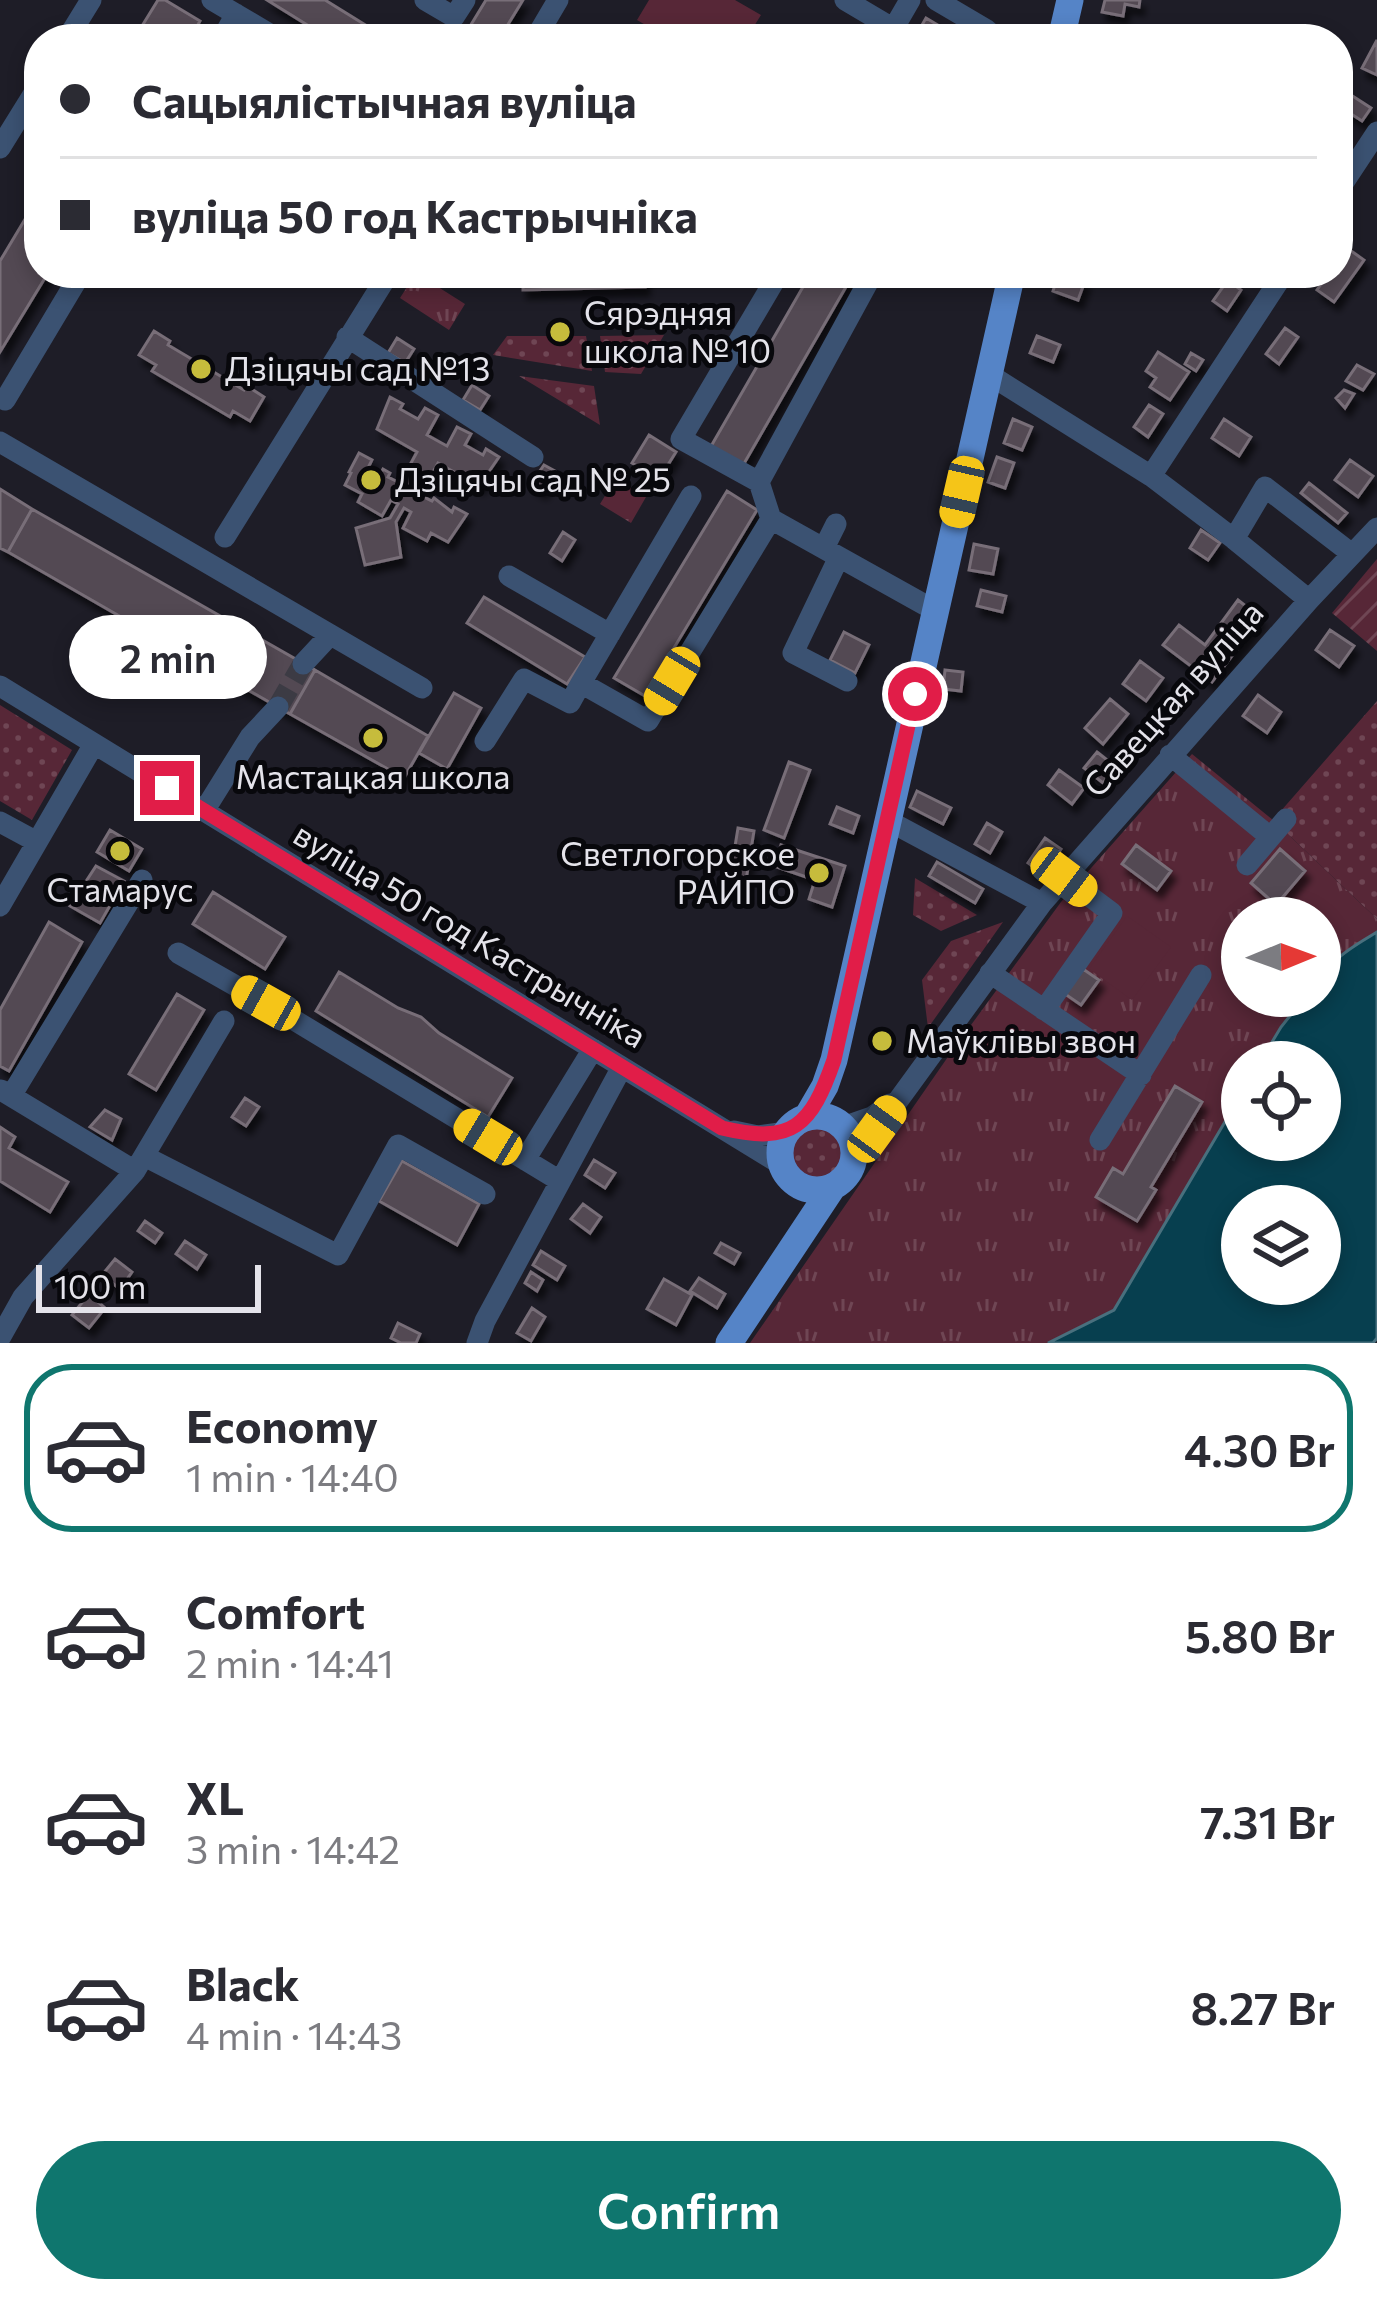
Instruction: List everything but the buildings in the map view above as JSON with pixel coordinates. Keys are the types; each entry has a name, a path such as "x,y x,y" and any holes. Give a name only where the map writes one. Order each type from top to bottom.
{"main road":[{"path":"785,1258 797,1221 782,1142 817,1124 834,1060 1009,288"},
{"path":"729,1343 854,1161 854,1148 817,1124"},
{"path":"790,1175 808,1190 832,1188"}],"street":[{"path":"212,0 253,24"},
{"path":"425,0 454,17 465,0"},
{"path":"845,0 877,24"},
{"path":"936,0 977,24"},
{"path":"230,24 236,14"},
{"path":"0,148 24,109"},
{"path":"1353,168 1377,131"},
{"path":"5,400 72,288"},
{"path":"225,537 379,288"},
{"path":"769,288 681,439 759,482 771,519 934,610"},
{"path":"759,482 865,288"},
{"path":"1150,476 1274,288"},
{"path":"347,337 533,457"},
{"path":"990,375 1150,476 1309,600"},
{"path":"0,442 422,688"},
{"path":"1234,538 1265,487 1352,554"},
{"path":"485,741 524,679 571,703 691,496"},
{"path":"580,683 648,722 771,519"},
{"path":"836,524 831,552 793,653 848,680"},
{"name":"Савецкая вуліца","path":"854,1161 1042,903 1377,528"},
{"path":"509,576 610,634"},
{"path":"303,664 330,635"},
{"name":"вуліца 50 год Кастрычніка","path":"0,686 722,1128 790,1175"},
{"path":"204,811 250,737 278,706"},
{"path":"0,906 94,744"},
{"path":"1170,755 1270,837"},
{"path":"1247,865 1286,819"},
{"path":"887,820 1042,903"},
{"path":"0,822 37,842"},
{"path":"1044,1010 1112,914 1064,877"},
{"path":"142,880 6,1093 140,1163 338,1255 398,1145 484,1194"},
{"path":"178,953 560,1181"},
{"path":"990,973 1141,1075"},
{"path":"1100,1140 1201,975"},
{"path":"0,1338 23,1297 140,1163 224,1021"},
{"path":"525,1160 593,1049"},
{"path":"477,1343 622,1067"},
{"name":"Савецкая вуліца","path":"817,1124 872,1117 900,1097"},
{"name":"вуліца 50 год Кастрычніка","path":"722,1128 758,1136 817,1124"}],"green space":[{"path":"649,0 735,0 761,15 755,24 644,24 637,20"},
{"path":"406,288 440,288 465,304 449,330 400,298"},
{"path":"664,335 641,374 605,372 600,336"},
{"path":"507,336 586,336 592,371 493,355"},
{"path":"519,376 594,386 600,425"},
{"path":"616,478 646,497 631,523 600,504"},
{"path":"1377,559 1377,651 1332,613"},
{"path":"1377,701 1377,919 1273,820"},
{"path":"0,705 72,750 32,820 0,801"},
{"path":"1192,754 1273,820 1377,919 1377,932 1341,955 1341,897 1221,897 1221,1017 1289,1017 1273,1041 1221,1041 1221,1129 1114,1310 1048,1343 750,1343 952,1051 1061,902"},
{"path":"915,878 977,915 941,931 913,915"},
{"path":"1127,916 1171,947 1132,1000 1089,969"},
{"path":"1003,922 928,1028 922,980 951,941"},
{"path":"817,1124 838,1132 846,1153 838,1174 817,1182 796,1174 788,1153 796,1132"}],"water":[{"path":"1377,932 1377,1338 1373,1343 1048,1343 1114,1310 1221,1129 1221,1161 1341,1161 1341,1041 1273,1041 1289,1017 1341,1017 1341,957"}],"tunnel":[{"path":"278,707 303,664"}],"place":[{"name":"Сярэдняя школа № 10","path":"560,332"},
{"name":"Дзіцячы сад №13","path":"201,369"},
{"name":"Дзіцячы сад № 25","path":"371,480"},
{"name":"Мастацкая школа","path":"373,738"},
{"name":"Стамарус","path":"120,851"},
{"name":"Светлогорское РАЙПО","path":"819,873"},
{"name":"Маўклівы звон","path":"882,1041"}],"route":[{"path":"167,788 722,1128 771,1135 787,1132 807,1118 834,1060 915,694"}]}
